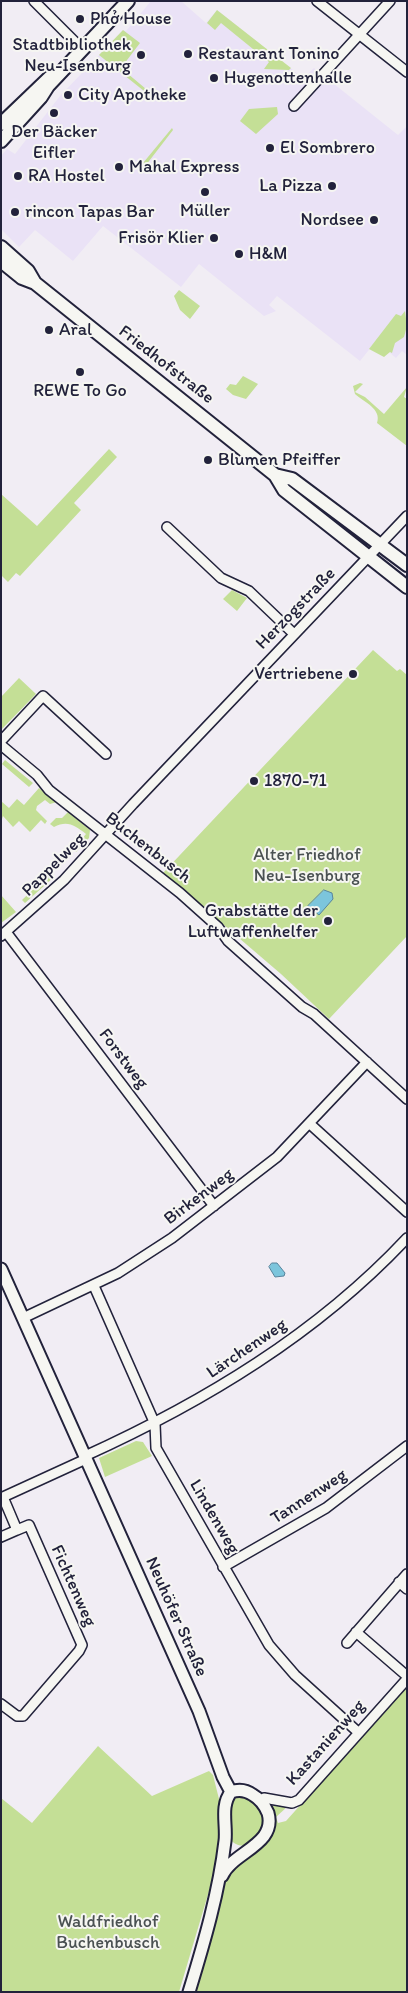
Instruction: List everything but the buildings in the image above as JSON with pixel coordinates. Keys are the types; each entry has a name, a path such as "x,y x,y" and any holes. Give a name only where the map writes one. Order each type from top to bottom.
{"main road":[{"path":"1,141 81,48 118,1"},
{"path":"1,124 128,1"},
{"name":"Friedhofstraße","path":"1,247 28,272 35,283"},
{"name":"Friedhofstraße","path":"1,261 22,278 35,283 275,475 284,490 407,587"},
{"name":"Friedhofstraße","path":"275,475 292,479 407,566"}],"street":[{"path":"34,1 81,48"},
{"path":"317,1 407,72"},
{"path":"294,106 390,1"},
{"name":"Herzogstraße","path":"106,835 407,516"},
{"path":"167,527 221,578 249,591 294,634"},
{"path":"1,743 43,696 106,754"},
{"name":"Buchenbusch","path":"1,743 37,775 49,790 180,893 218,927 228,941 302,1007 314,1014 407,1099"},
{"name":"Pappelweg","path":"4,934 64,880 106,835"},
{"name":"Forstweg","path":"4,934 214,1206"},
{"name":"Birkenweg","path":"23,1318 94,1286 131,1266 214,1206 271,1162 310,1124 366,1062"},
{"path":"310,1124 407,1212"},
{"name":"Lärchenweg","path":"17,1530 2,1495 155,1424 214,1391 269,1355 363,1281 407,1238"},
{"name":"Neuhöfer Straße","path":"1,1269 199,1711 223,1777 231,1792"},
{"name":"Lindenweg","path":"94,1286 155,1424 156,1448 268,1645 280,1659 359,1733"},
{"name":"Tannenweg","path":"223,1567 326,1508 407,1446"},
{"name":"Fichtenweg","path":"1,1704 17,1716 23,1716 79,1652 82,1645 28,1525 17,1530"},
{"path":"1,1537 17,1530"},
{"path":"347,1643 407,1574"},
{"path":"399,1582 407,1589"},
{"name":"Kastanienweg","path":"231,1792 246,1791 260,1801 264,1798 292,1803 299,1800 407,1677 356,1632"},
{"path":"189,1992 216,1893 225,1840 225,1806 231,1792"},
{"path":"216,1893 228,1866 260,1842 268,1828 268,1814 260,1801"},
{"path":"225,1840 235,1850 246,1852"}],"shaded area":[{"path":"151,1 181,1 206,23 217,10 303,78 314,68 398,135 407,126 407,355 402,351 396,358 376,341 360,361 277,296 269,305 276,311 264,316 199,264 181,287 103,226 73,261 35,230 19,247 1,229 1,156 7,149 15,154 60,96 123,30 126,31"}],"green space":[{"path":"217,10 291,68 289,70 264,69 269,62 221,23 215,30 207,23"},
{"path":"123,30 140,43 121,68 146,89 144,91 99,55"},
{"path":"277,107 278,114 256,134 240,121 249,109"},
{"path":"172,128 173,130 146,165 143,163"},
{"path":"179,290 200,306 190,319 180,310 174,296"},
{"path":"405,311 407,326 404,337 395,343 392,353 390,352 384,357 369,349 396,314 401,316"},
{"path":"243,376 258,384 246,399 233,395 226,389 230,384 236,385"},
{"path":"360,383 363,384 355,392 365,397 384,414 407,387 404,397 407,399 407,446 377,423 378,418 375,410 355,394 353,386"},
{"path":"109,449 117,457 74,503 81,510 20,576 16,573 8,582 1,575 1,494 37,526"},
{"path":"232,590 247,598 237,611 223,599"},
{"name":"Alter Friedhof Neu-Isenburg","path":"373,650 397,671 400,669 407,675 407,936 329,1019 281,974 163,873"},
{"path":"19,678 36,694 1,730 1,697"},
{"path":"5,760 33,783 29,787 2,764"},
{"path":"39,788 57,802 50,804 45,800 37,806 36,810 47,821 45,824 41,820 30,832 19,821 13,827 3,816 1,822 1,801 9,808 17,799 24,805"},
{"path":"68,812 90,830 89,838 76,852 73,849 86,834 71,824 54,827 50,824 56,818 62,818"},
{"path":"50,873 54,877 25,903 22,900"},
{"path":"1,895 16,912 1,923"},
{"path":"136,1441 143,1442 152,1456 105,1477 99,1458"},
{"path":"407,1686 407,1992 193,1992 225,1876 252,1853 273,1806 277,1804 287,1807 276,1817 278,1823 286,1821"},
{"name":"Waldfriedhof Buchenbusch","path":"98,1746 152,1796 209,1771 213,1775 222,1811 220,1854 179,1992 1,1992 1,1798 32,1823"},
{"path":"238,1795 251,1799 263,1813 261,1832 254,1841 244,1846 234,1843 230,1839 230,1806"}],"water":[{"path":"324,890 332,893 333,899 319,915 308,906"},
{"path":"272,1263 277,1263 285,1273 284,1276 275,1277 269,1267"}],"place":[{"name":"Phở House","path":"80,19"},
{"name":"Restaurant Tonino","path":"188,54"},
{"name":"Stadtbibliothek Neu-Isenburg","path":"141,55"},
{"name":"Hugenottenhalle","path":"214,78"},
{"name":"City Apotheke","path":"68,95"},
{"name":"Der Bäcker Eifler","path":"54,113"},
{"name":"El Sombrero","path":"270,148"},
{"name":"Mahal Express","path":"119,167"},
{"name":"RA Hostel","path":"18,176"},
{"name":"La Pizza","path":"332,186"},
{"name":"Müller","path":"205,192"},
{"name":"rincon Tapas Bar","path":"15,212"},
{"name":"Nordsee","path":"374,220"},
{"name":"Frisör Klier","path":"214,238"},
{"name":"H&M","path":"239,254"},
{"name":"Aral","path":"49,330"},
{"name":"REWE To Go","path":"80,372"},
{"name":"Blumen Pfeiffer","path":"208,460"},
{"name":"Vertriebene","path":"353,674"},
{"name":"1870-71","path":"254,781"},
{"name":"Grabstätte der Luftwaffenhelfer","path":"328,921"}]}
